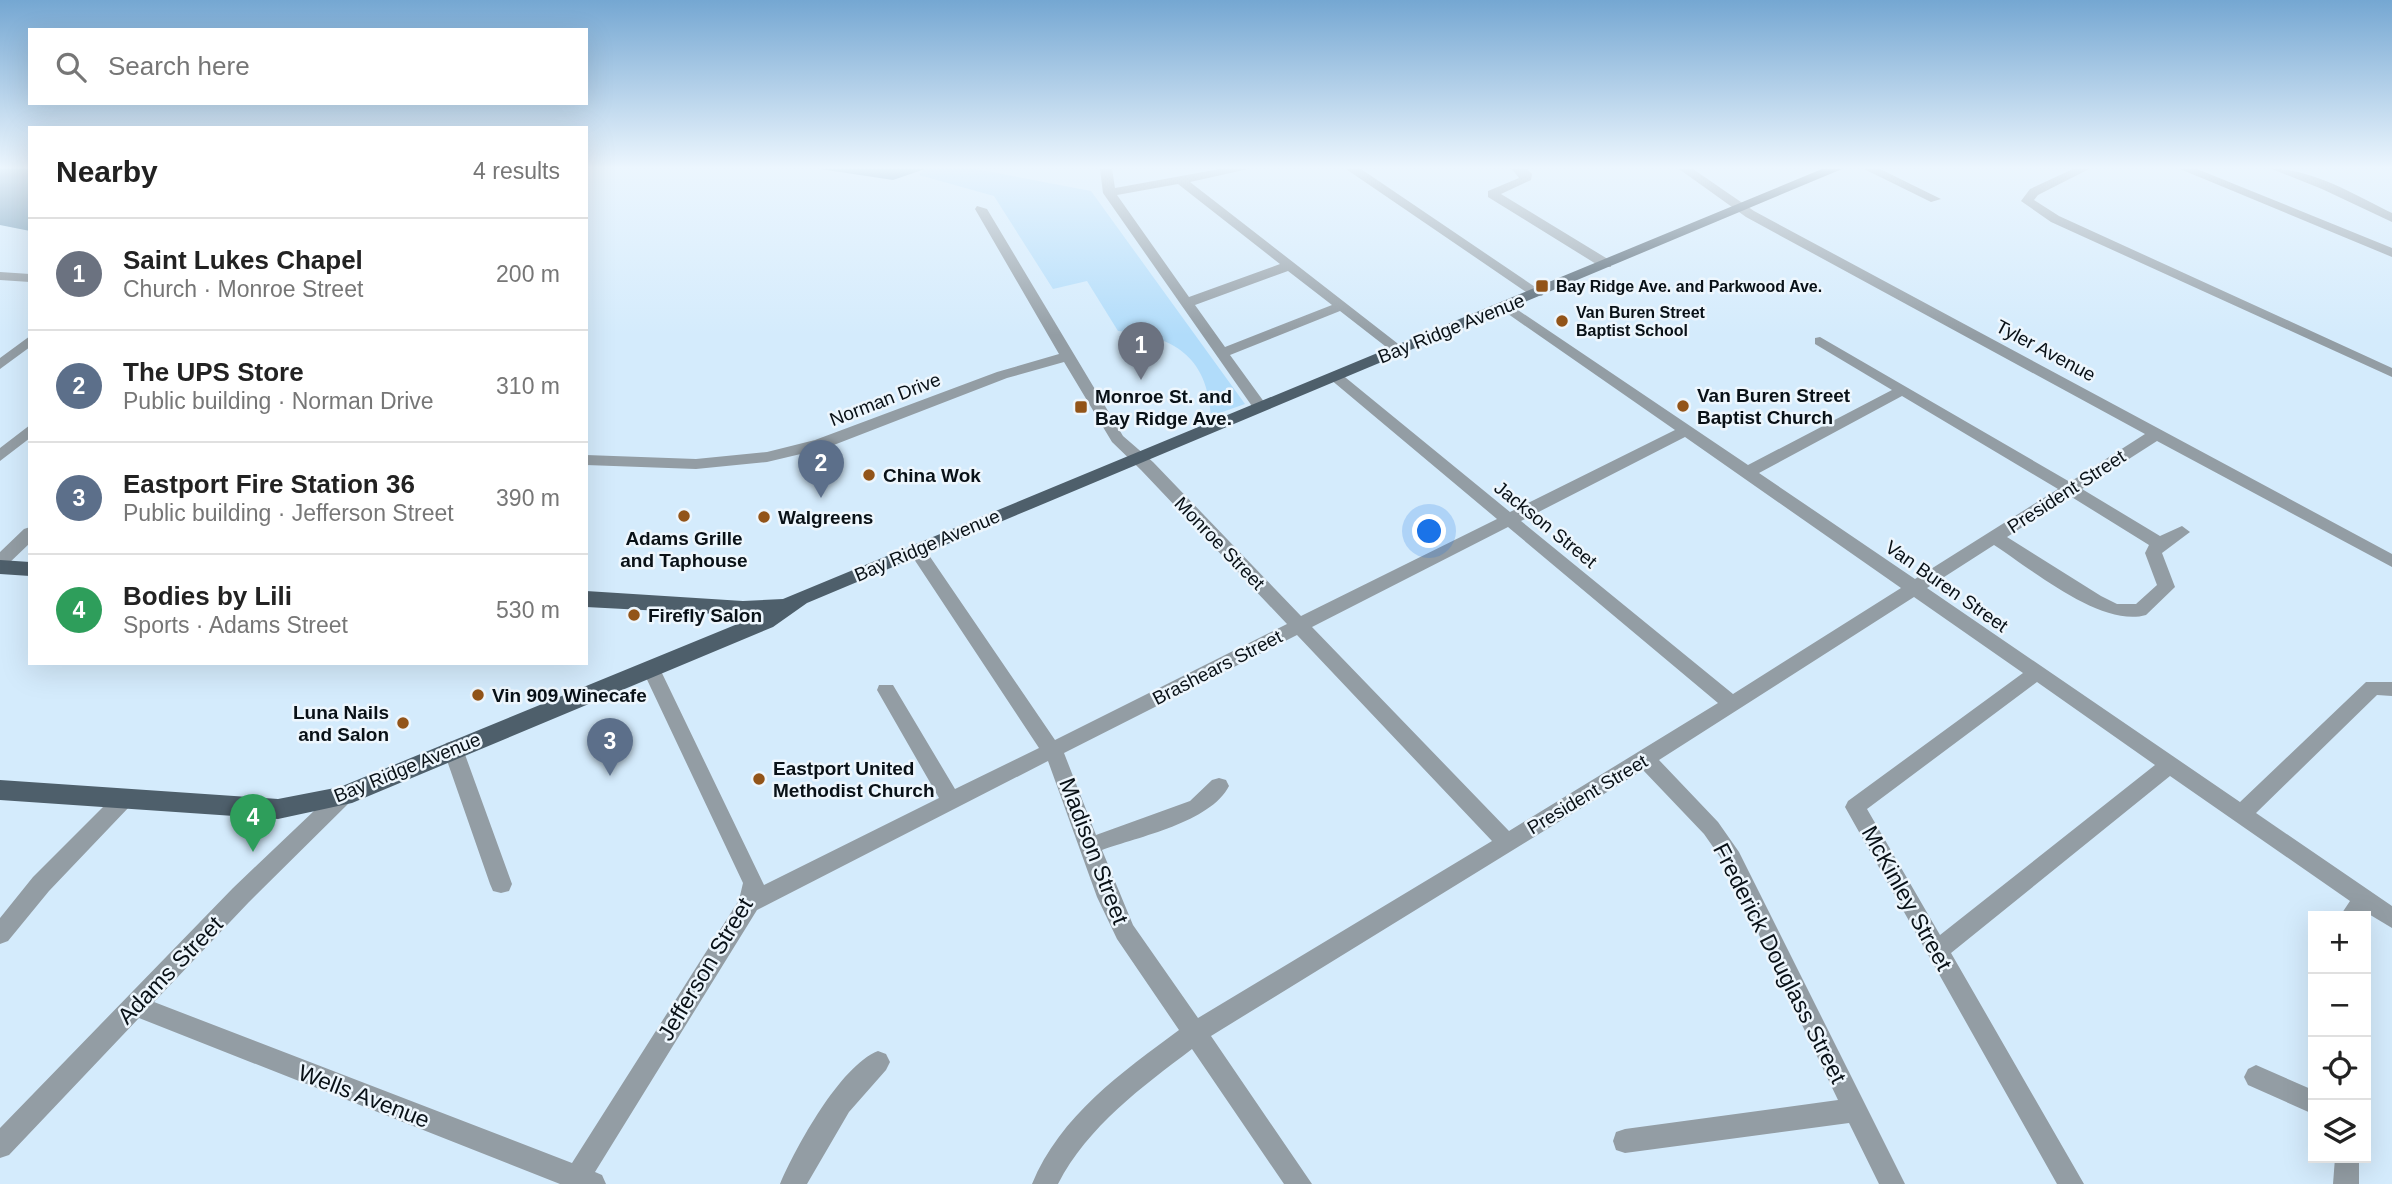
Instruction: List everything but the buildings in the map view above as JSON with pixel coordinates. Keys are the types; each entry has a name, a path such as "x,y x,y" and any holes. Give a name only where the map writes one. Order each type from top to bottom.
{"main road":[{"name":"Bay Ridge Avenue","path":"0,790 278,809 343,796 771,619 800,598 916,549 1700,224"},
{"path":"0,565 28,569"},
{"path":"588,599 743,609 784,605 800,598"},
{"path":"692,653 703,642 731,627 743,609"}],"street":[{"name":"Monroe Street","path":"990,224 1107,426 1507,843"},
{"path":"1131,224 1259,406"},
{"path":"1238,224 1399,350"},
{"path":"1435,224 1538,293"},
{"path":"1541,224 1606,264"},
{"name":"Tyler Avenue","path":"1769,224 2392,561"},
{"path":"2066,224 2392,373"},
{"path":"2322,224 2392,253"},
{"path":"1187,303 1291,265"},
{"path":"0,276 28,278"},
{"path":"1223,353 1343,305"},
{"name":"Van Buren Street","path":"1506,306 2243,813 2358,908 2392,918"},
{"path":"1820,341 2159,544"},
{"path":"0,347 26,346"},
{"path":"0,365 26,346"},
{"name":"Norman Drive","path":"588,460 696,464 767,457 809,448 1002,375 1068,356"},
{"name":"Jackson Street","path":"1335,376 1731,703"},
{"path":"1746,473 1901,391"},
{"name":"Brashears Street","path":"749,903 1685,431"},
{"path":"0,456 28,432"},
{"name":"President Street","path":"1045,1184 1060,1156 1118,1090 1195,1033 1644,759 2157,434"},
{"path":"1994,537 2115,610 2140,610 2166,587 2153,553 2159,544 2182,532"},
{"path":"0,565 28,535"},
{"name":"Madison Street","path":"916,549 1053,751 1073,794 1088,846 1125,932 1300,1184"},
{"name":"Jefferson Street","path":"581,1182 749,903 754,883 651,669"},
{"name":"McKinley Street","path":"2036,673 1855,807 2071,1184"},
{"path":"2243,813 2373,687 2392,689"},
{"path":"886,690 952,802"},
{"path":"453,749 501,884"},
{"name":"Frederick Douglass Street","path":"1644,759 1711,828 1732,858 1892,1184"},
{"path":"1936,951 2171,764"},
{"path":"1088,846 1197,807 1219,786"},
{"name":"Adams Street","path":"0,1146 343,796"},
{"path":"0,934 41,884 123,800"},
{"path":"295,806 306,816 295,844"},
{"name":"Wells Avenue","path":"136,1006 581,1182"},
{"path":"793,1184 839,1103 858,1079 877,1062"},
{"path":"2256,1077 2308,1100"},
{"path":"1625,1141 1854,1110"},
{"path":"2346,1184 2347,1163"}],"shaded area":[{"path":"28,224 28,231 0,225"},
{"path":"1012,224 1115,224 1245,404 1211,416 1203,378 1195,364 1184,353 1156,338 1118,331 1087,281 1053,289"}],"place":[{"name":"Bay Ridge Ave. and Parkwood Ave.","path":"1542,286"},
{"name":"Van Buren Street Baptist School","path":"1562,321"},
{"name":"Saint Lukes Chapel","path":"1141,380"},
{"name":"Van Buren Street Baptist Church","path":"1683,406"},
{"name":"Monroe St. and Bay Ridge Ave.","path":"1081,407"},
{"name":"China Wok","path":"869,475"},
{"name":"The UPS Store","path":"821,498"},
{"name":"Adams Grille and Taphouse","path":"684,516"},
{"name":"Walgreens","path":"764,517"},
{"name":"Firefly Salon","path":"634,615"},
{"name":"Vin 909 Winecafe","path":"478,695"},
{"name":"Luna Nails and Salon","path":"403,723"},
{"name":"Eastport Fire Station 36","path":"610,776"},
{"name":"Eastport United Methodist Church","path":"759,779"},
{"name":"Bodies by Lili","path":"253,852"}]}
